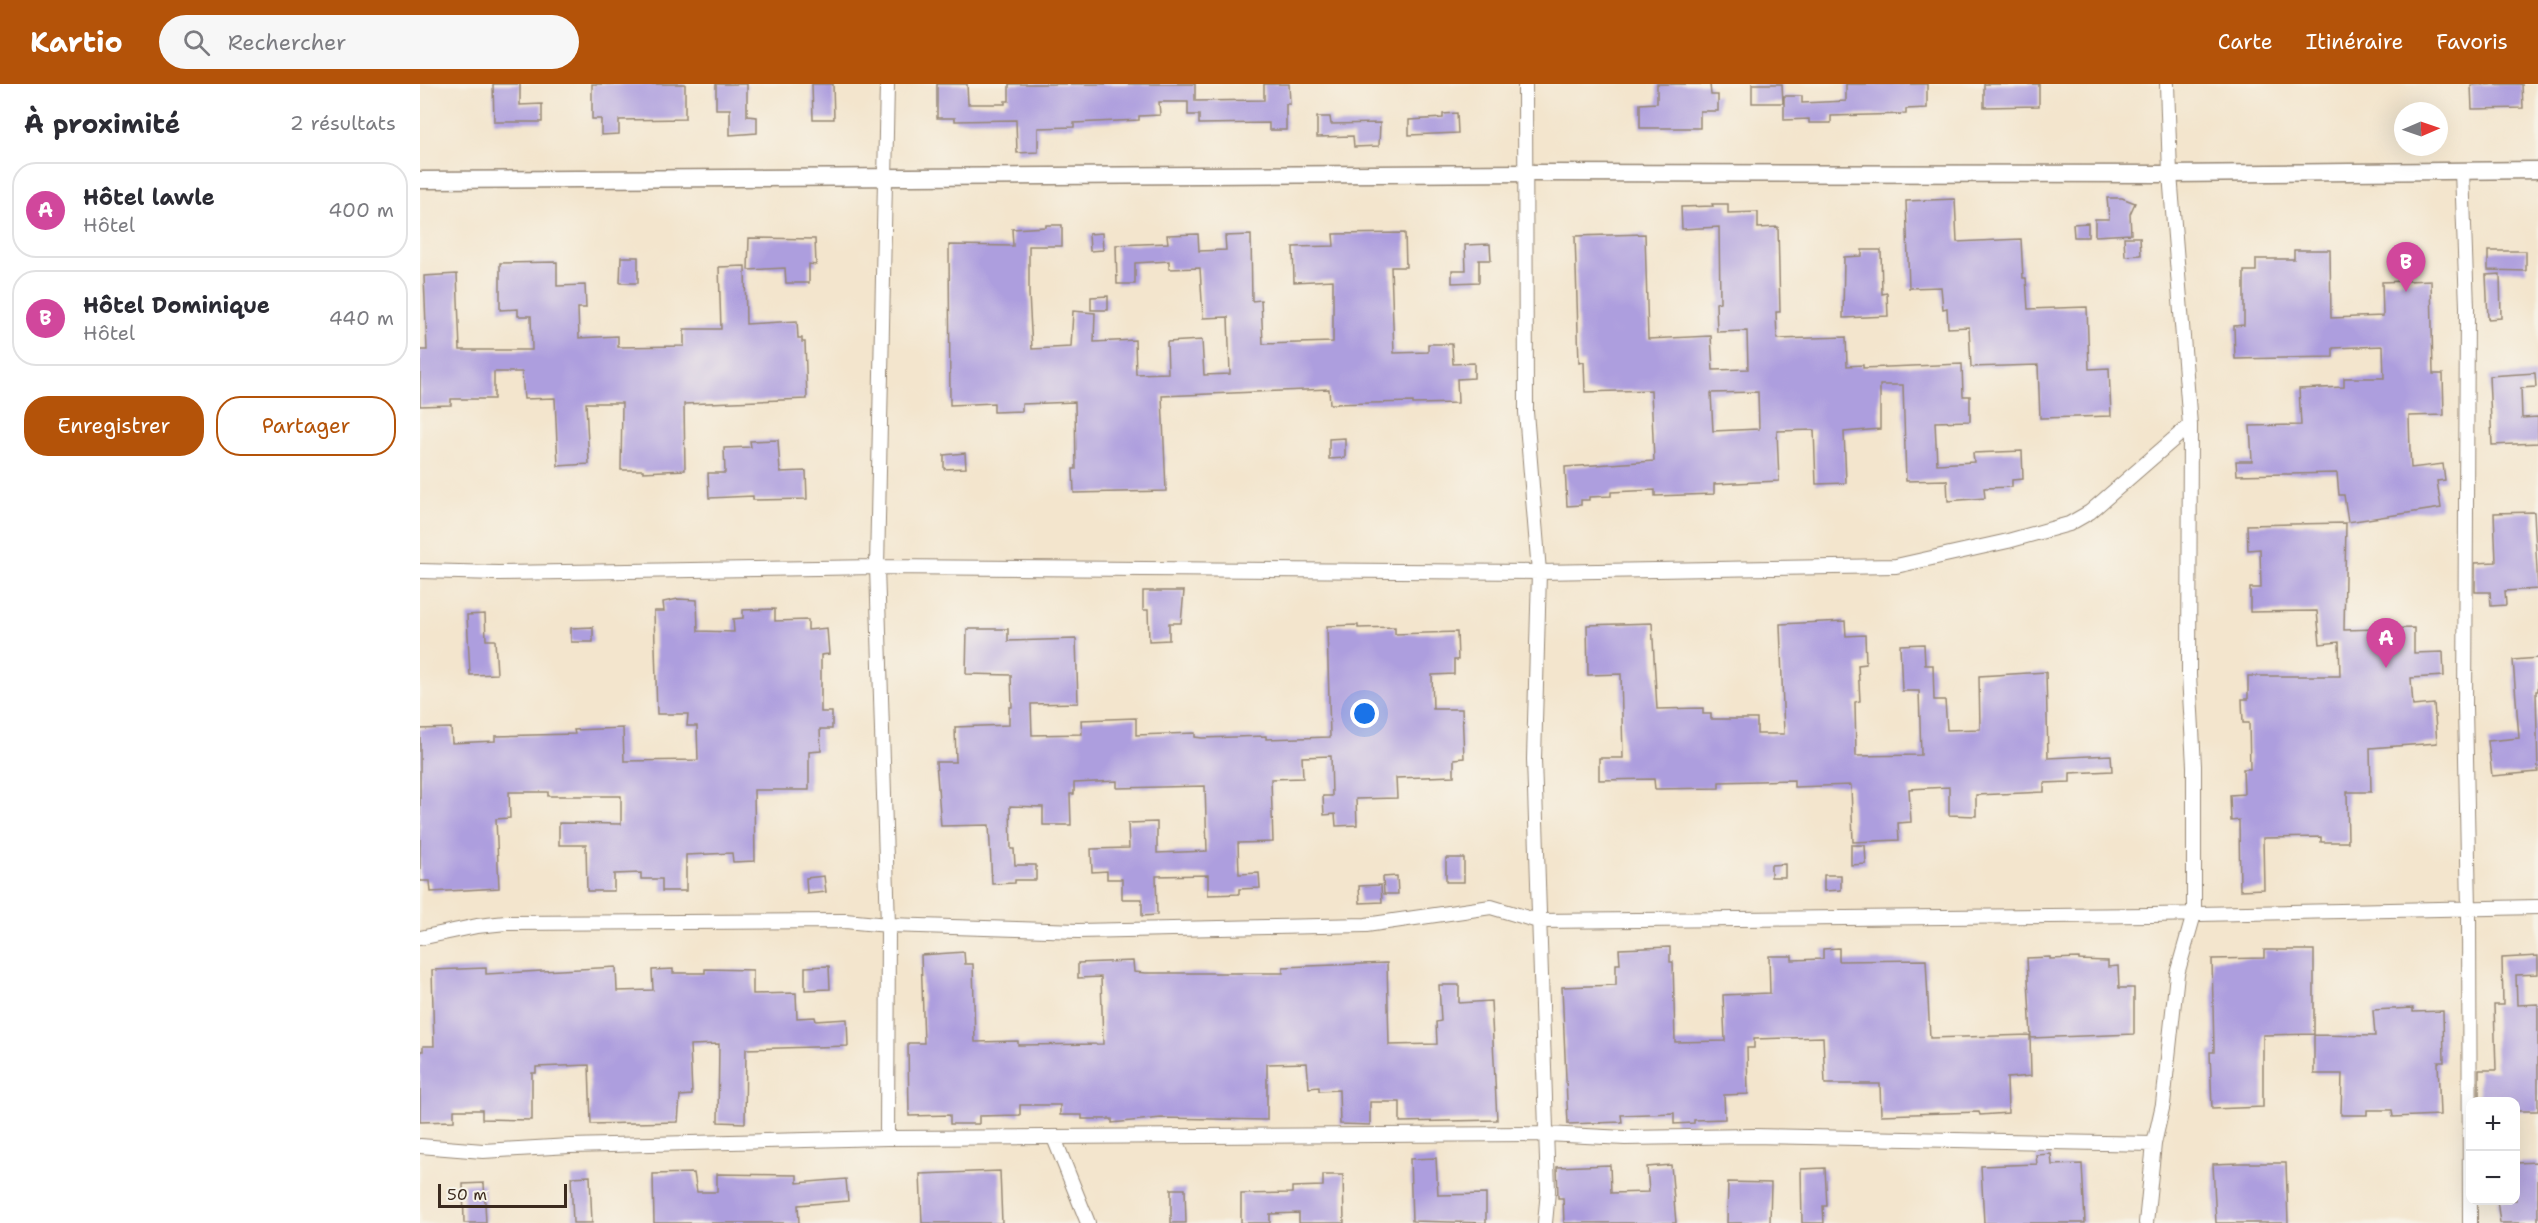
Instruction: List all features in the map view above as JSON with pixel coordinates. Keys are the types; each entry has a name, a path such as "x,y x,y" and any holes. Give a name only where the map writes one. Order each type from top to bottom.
{"street":[{"path":"886,84 877,567 888,925 887,1138"},
{"path":"1525,84 1526,412 1539,572 1534,759 1548,1191 1545,1223"},
{"path":"2146,1223 2154,1144 2163,1104 2177,974 2194,914 2194,766 2189,675 2190,425 2170,174 2167,84"},
{"path":"420,180 1526,173 2170,174 2538,170"},
{"path":"2462,171 2467,307 2465,707 2469,909 2470,1223"},
{"path":"420,571 498,573 877,567 1539,572 1896,566 2059,527 2080,518 2090,512 2190,425"},
{"path":"420,938 477,926 506,923 845,921 888,925 1078,931 1365,925 1491,907 1538,921 2194,914 2538,907"},
{"path":"420,1146 483,1151 570,1146 887,1138 1546,1134 1625,1138 1753,1136 2154,1144"},
{"path":"1054,1138 1088,1223"}],"building":[{"path":"493,84 520,84 520,105 542,104 542,122 494,122"},
{"path":"592,84 685,84 685,119 619,120 619,134 601,135 601,119 592,119"},
{"path":"716,84 747,84 747,116 757,117 757,133 730,135 730,109 716,109"},
{"path":"812,84 833,84 834,119 813,119"},
{"path":"937,84 967,84 968,104 1005,104 1005,101 1009,101 1009,84 1195,84 1195,101 1264,100 1264,84 1289,84 1290,104 1286,104 1286,130 1269,130 1269,123 1199,124 1199,115 1188,115 1188,102 1159,102 1160,115 1139,116 1139,120 1074,123 1074,127 1038,128 1038,152 1017,153 1016,120 955,121 955,118 937,118"},
{"path":"1657,84 1710,84 1711,95 1718,95 1718,111 1700,111 1700,128 1640,128 1640,104 1657,103"},
{"path":"1752,84 1782,84 1783,103 1752,103"},
{"path":"1846,84 1927,84 1927,108 1906,109 1906,114 1831,116 1831,123 1809,123 1809,119 1784,120 1784,96 1802,96 1802,103 1846,101"},
{"path":"1984,84 2039,84 2039,106 1984,107"},
{"path":"2522,84 2523,108 2472,109 2471,85"},
{"path":"1457,113 1458,133 1409,135 1409,120 1443,118 1443,114"},
{"path":"1317,117 1330,117 1331,124 1380,123 1379,146 1354,147 1353,136 1317,137"},
{"path":"2107,198 2122,198 2135,203 2130,214 2131,234 2095,236 2095,219 2109,219"},
{"path":"1955,199 1957,242 2021,239 2023,278 2026,278 2028,309 2087,307 2089,369 2109,368 2111,416 2040,418 2038,365 1971,367 1969,327 1948,328 1947,308 1943,309 1941,287 1909,288 1906,201"},
{"path":"1712,204 1728,204 1728,213 1758,212 1758,228 1778,227 1780,312 1776,312 1777,339 1846,337 1847,366 1863,365 1863,368 1962,364 1963,396 1970,396 1970,421 1935,422 1937,464 1974,462 1973,453 2022,451 2023,479 2012,480 2012,487 1984,488 1985,498 1948,501 1947,480 1906,481 1903,385 1880,385 1880,429 1844,432 1846,483 1816,484 1814,430 1777,431 1779,481 1714,484 1714,494 1655,496 1655,490 1611,492 1611,496 1589,497 1589,500 1581,500 1581,505 1567,506 1565,467 1654,461 1651,390 1585,392 1584,362 1579,363 1575,236 1645,234 1648,339 1711,336 1713,370 1748,369 1747,331 1717,332 1716,303 1720,302 1719,227 1682,229 1681,207 1713,206","holes":["1758,392 1759,429 1713,431 1711,393"]},
{"path":"2088,223 2088,237 2074,237 2073,224"},
{"path":"1046,225 1062,225 1062,246 1029,246 1032,349 1071,347 1073,311 1095,313 1094,342 1135,340 1136,374 1168,373 1167,342 1202,340 1204,375 1230,374 1228,317 1203,318 1200,268 1169,269 1169,261 1135,263 1135,284 1117,284 1116,245 1168,243 1167,235 1198,234 1199,251 1226,250 1225,236 1251,235 1252,301 1261,300 1263,344 1333,342 1333,280 1294,282 1293,247 1334,246 1333,234 1405,233 1406,267 1391,267 1394,353 1428,352 1428,344 1452,344 1453,364 1474,363 1474,378 1457,379 1458,403 1330,404 1329,389 1162,396 1166,491 1074,493 1075,402 1022,404 1022,411 994,412 994,403 950,405 949,245 1013,246 1012,229 1046,227"},
{"path":"1102,233 1103,250 1090,251 1089,234"},
{"path":"2124,237 2140,237 2141,255 2125,256"},
{"path":"749,238 815,239 816,265 809,264 809,283 786,283 785,268 748,270"},
{"path":"1490,244 1491,260 1479,260 1479,282 1452,283 1452,270 1466,270 1465,245"},
{"path":"1862,250 1881,250 1882,294 1887,293 1888,316 1843,318 1844,257 1862,256"},
{"path":"2294,250 2330,250 2331,318 2383,316 2382,282 2431,280 2433,374 2443,374 2444,415 2409,416 2410,451 2411,468 2443,464 2445,480 2437,481 2441,508 2348,522 2344,495 2339,495 2337,473 2237,475 2236,461 2252,461 2250,426 2301,425 2299,389 2344,387 2344,378 2384,378 2383,346 2333,348 2333,357 2235,359 2234,326 2244,325 2244,271 2256,271 2256,259 2294,259"},
{"path":"2488,251 2526,251 2526,271 2488,270"},
{"path":"621,257 638,257 638,283 620,283"},
{"path":"557,262 557,286 585,285 586,308 578,308 579,338 618,336 618,347 684,346 684,329 721,329 719,267 745,266 746,324 797,321 798,338 802,338 802,342 805,342 807,399 684,404 685,470 643,472 643,470 621,470 622,403 586,403 589,464 558,466 555,398 524,399 522,372 494,372 494,399 451,399 451,405 420,406 420,350 427,350 424,276 457,274 460,350 532,350 531,316 518,316 518,309 500,310 500,263"},
{"path":"2500,274 2501,318 2488,319 2486,275"},
{"path":"1108,296 1108,310 1091,310 1091,297"},
{"path":"2535,373 2536,387 2521,388 2522,418 2538,417 2538,443 2492,445 2489,376"},
{"path":"1345,438 1345,458 1329,459 1329,439"},
{"path":"778,440 780,472 806,471 807,499 753,500 753,496 709,498 708,473 725,473 724,448 751,447 750,441"},
{"path":"965,453 966,468 944,469 944,455"},
{"path":"2534,512 2538,589 2505,591 2506,605 2491,606 2490,592 2475,592 2475,563 2496,562 2494,513"},
{"path":"2346,523 2344,630 2414,628 2414,653 2443,652 2444,676 2411,678 2413,706 2434,704 2437,743 2370,748 2371,792 2347,792 2348,842 2321,842 2321,837 2263,838 2264,889 2240,890 2239,820 2231,821 2230,795 2244,794 2243,769 2250,769 2249,723 2243,723 2242,699 2248,699 2248,676 2340,676 2339,642 2320,644 2317,611 2250,612 2250,588 2261,588 2260,549 2248,550 2247,525"},
{"path":"1143,591 1184,591 1181,623 1169,623 1169,640 1149,641 1148,610 1143,610"},
{"path":"678,599 697,600 698,631 734,632 733,619 743,618 743,610 775,609 775,621 808,620 808,630 827,628 829,654 821,655 821,712 832,712 832,729 820,729 821,751 809,752 809,790 754,790 755,861 733,862 732,853 686,855 686,891 662,891 662,879 641,879 641,873 614,874 614,891 587,891 586,845 559,845 559,823 621,824 621,796 548,796 548,792 509,792 510,818 496,819 499,888 431,892 430,881 420,881 420,729 451,728 452,743 495,741 495,736 575,734 574,730 623,728 624,761 698,760 697,726 687,726 688,714 657,714 654,611 664,611 663,602"},
{"path":"485,614 486,640 495,640 497,674 470,675 467,615"},
{"path":"1845,621 1846,636 1865,635 1866,664 1858,665 1860,701 1855,702 1856,756 1921,755 1919,691 1902,691 1900,645 1924,644 1925,665 1933,665 1934,700 1945,700 1947,730 1980,729 1979,676 2046,672 2048,758 2111,755 2112,771 2070,773 2070,782 2044,783 2044,792 1976,795 1976,816 1949,815 1949,787 1909,789 1911,822 1898,823 1899,840 1853,842 1851,785 1794,787 1794,780 1719,782 1719,788 1655,789 1654,779 1599,780 1599,758 1623,758 1621,674 1588,675 1587,625 1652,623 1657,709 1703,708 1703,714 1711,714 1711,719 1757,719 1757,734 1784,734 1780,624"},
{"path":"1358,625 1358,628 1395,627 1395,634 1457,632 1458,660 1454,660 1454,674 1432,675 1433,709 1462,709 1464,758 1454,759 1454,776 1396,778 1397,798 1356,799 1357,825 1336,826 1335,814 1324,815 1323,796 1332,796 1331,756 1302,757 1303,778 1271,779 1273,842 1238,843 1239,874 1259,873 1260,888 1239,889 1239,894 1208,895 1208,875 1156,876 1157,915 1142,916 1142,899 1122,899 1122,879 1107,879 1107,871 1092,872 1091,849 1129,848 1128,823 1157,822 1157,853 1207,851 1205,786 1117,788 1117,781 1074,783 1074,794 1070,794 1071,825 1043,825 1043,807 1010,806 1011,849 1014,849 1015,865 1036,865 1036,880 1015,880 1015,883 992,884 989,825 941,826 936,762 956,762 955,727 1009,725 1009,707 1012,707 1011,675 966,674 967,629 1008,629 1008,641 1076,639 1078,703 1031,704 1032,735 1082,734 1081,720 1136,718 1136,735 1195,733 1195,737 1202,738 1266,736 1266,739 1330,737 1327,626"},
{"path":"593,627 593,642 571,642 571,628"},
{"path":"2538,658 2538,691 2536,691 2538,772 2492,776 2488,741 2519,738 2513,660"},
{"path":"1851,845 1865,845 1866,864 1851,865"},
{"path":"1446,858 1464,858 1464,882 1446,882"},
{"path":"1785,864 1785,877 1771,877 1771,865"},
{"path":"1824,875 1841,875 1841,890 1824,891"},
{"path":"824,876 826,892 807,894 806,878"},
{"path":"1397,876 1398,894 1384,894 1383,877"},
{"path":"1381,885 1382,902 1360,903 1359,886"},
{"path":"1670,947 1670,962 1673,962 1675,1042 1725,1041 1723,995 1770,993 1769,956 1792,956 1792,960 1823,959 1823,949 1839,948 1839,961 1926,960 1930,1038 2030,1035 2031,1076 2007,1078 2008,1113 1881,1115 1880,1084 1825,1084 1823,1037 1754,1039 1754,1048 1747,1048 1748,1094 1724,1095 1725,1119 1694,1120 1694,1123 1674,1124 1674,1113 1621,1115 1622,1122 1568,1124 1562,987 1616,985 1616,964 1620,964 1619,949"},
{"path":"2264,950 2314,950 2314,1034 2263,1035 2263,1107 2212,1109 2210,1052 2214,1052 2212,959 2264,958"},
{"path":"964,952 965,964 973,964 975,1042 1018,1041 1018,1045 1103,1044 1101,977 1078,978 1078,963 1133,961 1134,972 1146,973 1283,973 1283,967 1387,963 1389,1045 1437,1044 1436,1022 1441,1021 1439,985 1459,985 1459,1003 1491,1001 1497,1120 1400,1122 1400,1102 1370,1102 1370,1125 1340,1124 1339,1090 1319,1091 1319,1087 1309,1088 1307,1063 1267,1064 1267,1120 1161,1118 1112,1123 1112,1119 1082,1119 1082,1115 1060,1115 1060,1105 1020,1105 1020,1115 979,1116 979,1124 950,1124 950,1115 909,1116 908,1043 924,1043 921,955"},
{"path":"2538,956 2538,974 2516,975 2517,1005 2538,1004 2538,1111 2520,1111 2520,1097 2479,1097 2479,1070 2496,1070 2494,1005 2503,1005 2502,958"},
{"path":"2050,957 2050,959 2079,958 2079,960 2108,961 2108,967 2118,966 2119,988 2134,988 2134,1034 2031,1038 2027,958"},
{"path":"829,966 830,989 805,990 805,967"},
{"path":"616,967 617,991 653,990 652,970 673,969 673,973 705,973 705,969 753,970 753,994 796,993 797,1018 815,1017 816,1021 847,1019 848,1046 746,1049 745,1123 718,1122 719,1044 690,1045 692,1095 680,1096 678,1122 591,1124 589,1065 536,1067 536,1073 532,1073 532,1120 482,1119 482,1110 454,1110 454,1121 420,1122 420,1051 423,1051 423,1046 434,1046 432,970 486,968 486,974"},
{"path":"2413,1008 2413,1012 2443,1011 2444,1062 2438,1062 2440,1115 2393,1117 2392,1110 2367,1110 2367,1115 2341,1115 2342,1074 2314,1074 2314,1035 2375,1036 2373,1010"},
{"path":"2051,1154 2052,1165 2082,1164 2085,1223 1984,1223 1981,1166 2037,1164 2036,1155"},
{"path":"1436,1158 1438,1195 1486,1194 1486,1223 1412,1221 1410,1159"},
{"path":"2538,1162 2538,1223 2500,1223 2498,1205 2520,1205 2520,1163"},
{"path":"2286,1163 2288,1223 2216,1223 2213,1164"},
{"path":"1610,1165 1611,1193 1649,1192 1647,1167 1671,1165 1676,1223 1564,1223 1563,1198 1558,1198 1557,1167"},
{"path":"1825,1168 1827,1206 1823,1206 1824,1223 1802,1223 1801,1169"},
{"path":"1000,1171 1002,1223 922,1223 920,1174"},
{"path":"694,1173 697,1192 717,1192 717,1174 797,1175 797,1183 846,1179 848,1201 798,1205 799,1223 654,1223 653,1174"},
{"path":"1323,1175 1343,1175 1344,1223 1299,1223 1299,1213 1270,1214 1270,1223 1241,1223 1241,1194 1292,1193 1292,1187 1323,1186"},
{"path":"590,1176 592,1223 573,1223 571,1177"},
{"path":"1728,1182 1771,1183 1770,1223 1727,1223"},
{"path":"484,1183 486,1223 464,1223 463,1184"},
{"path":"1171,1189 1185,1189 1186,1223 1171,1223"}],"place":[{"name":"Hôtel Dominique","path":"2406,292"},
{"name":"Hôtel lawle","path":"2386,668"}]}
